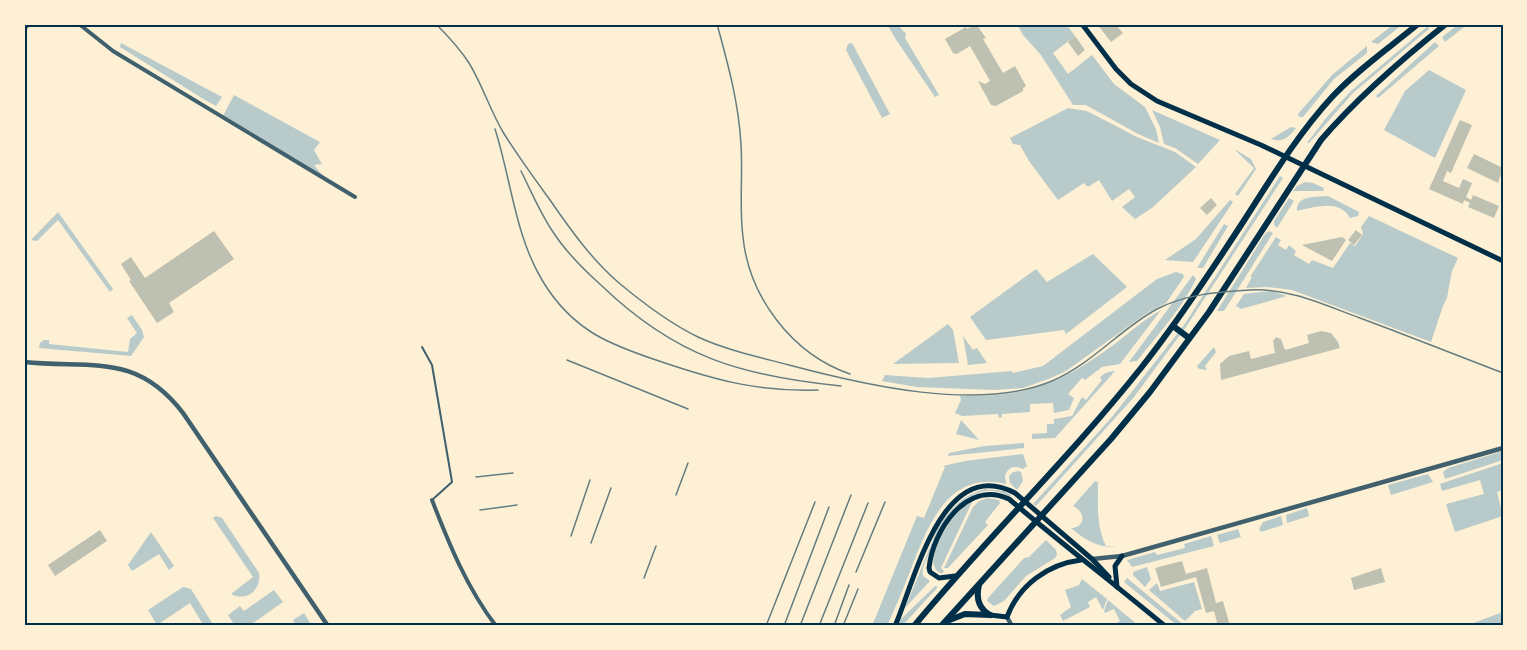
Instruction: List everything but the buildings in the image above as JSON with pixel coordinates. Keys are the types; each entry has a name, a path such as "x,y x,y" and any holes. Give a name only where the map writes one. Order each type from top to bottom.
{"main road":[{"path":"1082,24 1116,69 1144,93 1503,261"},
{"path":"914,626 955,576 1118,397 1202,285 1285,158 1333,97 1354,76 1418,24"},
{"path":"943,624 1135,411 1209,312 1321,140 1352,107 1446,24"},
{"path":"1173,326 1189,338"},
{"path":"895,626 935,526 953,502 963,494 990,485 1015,493 1092,559 1117,587"},
{"path":"955,576 947,578 935,576 930,572 929,564 936,544 949,519 964,503 978,494 995,494 1009,499 1081,560 1165,626"},
{"path":"1079,548 1082,555 1081,560"},
{"path":"1067,562 1068,549"},
{"path":"1117,587 1114,566 1122,556"},
{"path":"943,624 965,614 1007,616 1020,594 1043,573 1067,562 1092,559"},
{"path":"979,584 979,602 983,610 990,615"}],"street":[{"path":"79,24 113,51 356,197"},
{"path":"24,362 125,369 160,387 183,413 328,626"},
{"path":"1092,559 1122,556 1503,447"},
{"path":"432,500 447,540 469,586 480,606 496,626"},
{"path":"1007,616 1012,626"}],"lane":[{"path":"422,346 432,365 452,482 432,500"}],"shaded area":[{"path":"887,24 897,24 906,34 905,38 939,95 935,97"},
{"path":"1017,24 1066,24 1075,36 1053,53 1068,74 1092,55 1114,84 1145,107 1156,129 1159,143 1086,105 1073,105 1041,55 1023,35"},
{"path":"1394,24 1403,24 1378,44 1371,42"},
{"path":"1459,24 1468,24 1445,42 1442,37"},
{"path":"1428,26 1429,29 1353,93 1307,143 1351,91"},
{"path":"1435,42 1439,46 1378,98 1376,96"},
{"path":"121,43 222,97 216,106 120,47"},
{"path":"852,43 890,114 882,118 846,50 848,44"},
{"path":"1367,46 1367,53 1334,79 1303,117 1299,117 1298,114 1332,75"},
{"path":"1429,70 1466,90 1435,158 1384,130 1405,91"},
{"path":"234,95 320,142 314,150 322,164 314,165 325,178 223,116"},
{"path":"1068,108 1087,111 1137,137 1175,152 1196,167 1152,208 1135,219 1122,207 1135,197 1129,189 1112,201 1099,180 1088,187 1084,183 1058,200 1020,145 1013,144 1010,138"},
{"path":"1152,110 1220,140 1198,164 1175,148 1164,144 1160,127"},
{"path":"1291,127 1296,128 1285,138 1271,139"},
{"path":"1234,149 1251,159 1256,169 1238,196 1235,194 1254,168"},
{"path":"1280,176 1283,178 1186,327 1134,397 1036,506 1033,504 1112,417 1184,325"},
{"path":"1305,182 1324,188 1323,191 1293,191"},
{"path":"1328,196 1359,212 1358,216 1350,218 1340,208 1333,206 1319,206 1297,211 1303,199"},
{"path":"1289,198 1294,201 1277,228 1274,221"},
{"path":"1230,200 1233,202 1193,262 1165,260 1196,239"},
{"path":"58,212 113,289 110,292 58,220 37,241 31,240"},
{"path":"1369,216 1458,258 1431,342 1292,290 1267,287 1246,288 1252,277 1250,277 1276,237 1281,240 1278,245 1286,250 1289,245 1296,251 1294,255 1309,264 1312,260 1333,268 1350,243 1355,246 1363,234 1361,227"},
{"path":"1224,224 1228,226 1203,268 1197,268"},
{"path":"1269,231 1273,233 1224,311 1217,311 1265,234"},
{"path":"1093,254 1127,287 1066,334 1064,330 986,340 970,317 1036,269 1047,282"},
{"path":"1176,272 1183,274 1184,277 1166,303 1147,313 1066,371 1051,378 1023,388 995,390 917,387 882,381 885,375 928,378 1012,371 1013,373 1043,366 1157,279"},
{"path":"1193,275 1196,279 1176,311 1137,361 1129,362"},
{"path":"1271,291 1287,296 1241,309 1236,306 1244,294"},
{"path":"1161,310 1120,364 1102,367 1085,380 1082,378 1068,394 1074,398 1069,410 1054,413 1053,403 1030,404 1030,412 1002,414 999,418 998,414 962,416 955,413 961,400 960,396 984,396 1023,391 1058,379 1093,359"},
{"path":"132,315 144,337 131,356 39,348 40,343 49,340 49,344 128,352 130,339 137,333 127,318"},
{"path":"948,324 953,330 959,363 893,364"},
{"path":"963,336 973,350 977,348 987,363 968,365"},
{"path":"1214,347 1216,352 1205,366 1207,370 1199,369 1197,366"},
{"path":"1115,371 1055,438 1032,439 1032,434 1047,433 1047,424 1054,424 1054,419 1072,416 1082,397 1086,400 1102,380 1100,378"},
{"path":"961,420 979,440 956,434"},
{"path":"1024,443 1024,448 948,456 949,453 984,446"},
{"path":"1503,451 1503,460 1445,479 1443,472 1448,468"},
{"path":"1023,454 1027,466 1023,469 1014,467 1010,469 1005,476 1006,484 985,482 967,486 952,496 940,509 921,543 887,626 872,626 917,516 924,518 945,467 943,466"},
{"path":"1503,463 1503,490 1497,492 1503,516 1455,532 1446,504 1484,494 1480,480 1442,491 1440,484"},
{"path":"1019,471 1023,481 1017,490 1010,483 1009,476"},
{"path":"1428,474 1433,482 1391,495 1388,485"},
{"path":"1095,481 1098,482 1098,515 1103,538 1106,546 1117,547 1104,546 1092,542 1071,528 1082,522 1082,515 1073,506"},
{"path":"985,489 1004,491 1011,495 1010,497 996,491 983,491 961,503 943,525 925,562 923,576 930,581 905,608 937,530 951,510 963,499"},
{"path":"988,498 999,500 1000,503 985,522 988,525 948,568 944,568 973,507 979,501"},
{"path":"972,502 941,568 944,571 942,574 936,570 933,563 937,546 946,528 958,512"},
{"path":"1307,508 1309,516 1287,523 1286,515"},
{"path":"216,516 222,518 259,573 258,585 252,593 242,596 231,594 253,577 213,518"},
{"path":"1281,516 1283,525 1261,532 1259,529 1263,522"},
{"path":"1238,529 1241,537 1220,543 1217,535"},
{"path":"151,532 174,566 169,570 159,554 132,571 128,565"},
{"path":"1211,536 1214,546 1132,567 1127,560 1155,552 1157,555 1185,548 1184,544"},
{"path":"1046,540 1056,550 1055,558 1026,576 1004,601 994,606 987,601 1024,558 1029,557"},
{"path":"1147,567 1151,579 1145,587 1133,575 1133,572"},
{"path":"1127,578 1185,626 1178,626 1124,582"},
{"path":"1082,579 1107,599 1103,610 1096,597 1088,602 1090,607 1063,621 1060,615 1071,607 1065,590 1079,585"},
{"path":"1194,582 1202,609 1195,611 1185,621 1149,590 1157,583 1160,591"},
{"path":"935,586 938,587 902,626 898,626 900,620"},
{"path":"183,587 191,589 214,626 204,626 190,603 157,625 148,610"},
{"path":"274,590 283,602 249,626 235,626 228,615 240,606 244,611"},
{"path":"1108,600 1139,626 1112,626 1120,621 1114,609 1105,613"},
{"path":"1503,612 1503,626 1465,626 1468,625"},
{"path":"304,613 312,626 297,626 293,620"}],"railway":[{"path":"24,31 31,24"},
{"path":"436,24 469,63 508,141 591,254 609,274 647,305 687,331 709,342 819,373 886,387 956,395 991,394 1023,390 1066,374 1144,317 1168,304 1202,295 1264,290 1320,303 1503,373"},
{"path":"717,24 738,114 743,237 754,281 764,301 792,338 829,365 850,374"},
{"path":"495,129 519,226 533,263 553,296 580,324 619,346 699,374 756,387 818,390"},
{"path":"521,171 548,225 569,254 629,310 656,330 712,359 741,369 805,382 841,386"},
{"path":"567,360 688,409"},
{"path":"676,495 688,463"},
{"path":"476,477 513,473"},
{"path":"571,536 590,480"},
{"path":"591,543 611,488"},
{"path":"800,626 851,495"},
{"path":"766,626 815,502"},
{"path":"856,572 885,502"},
{"path":"819,626 868,503"},
{"path":"480,510 517,505"},
{"path":"784,626 829,507"},
{"path":"644,578 656,546"},
{"path":"834,626 849,585"},
{"path":"843,626 858,589"}]}
